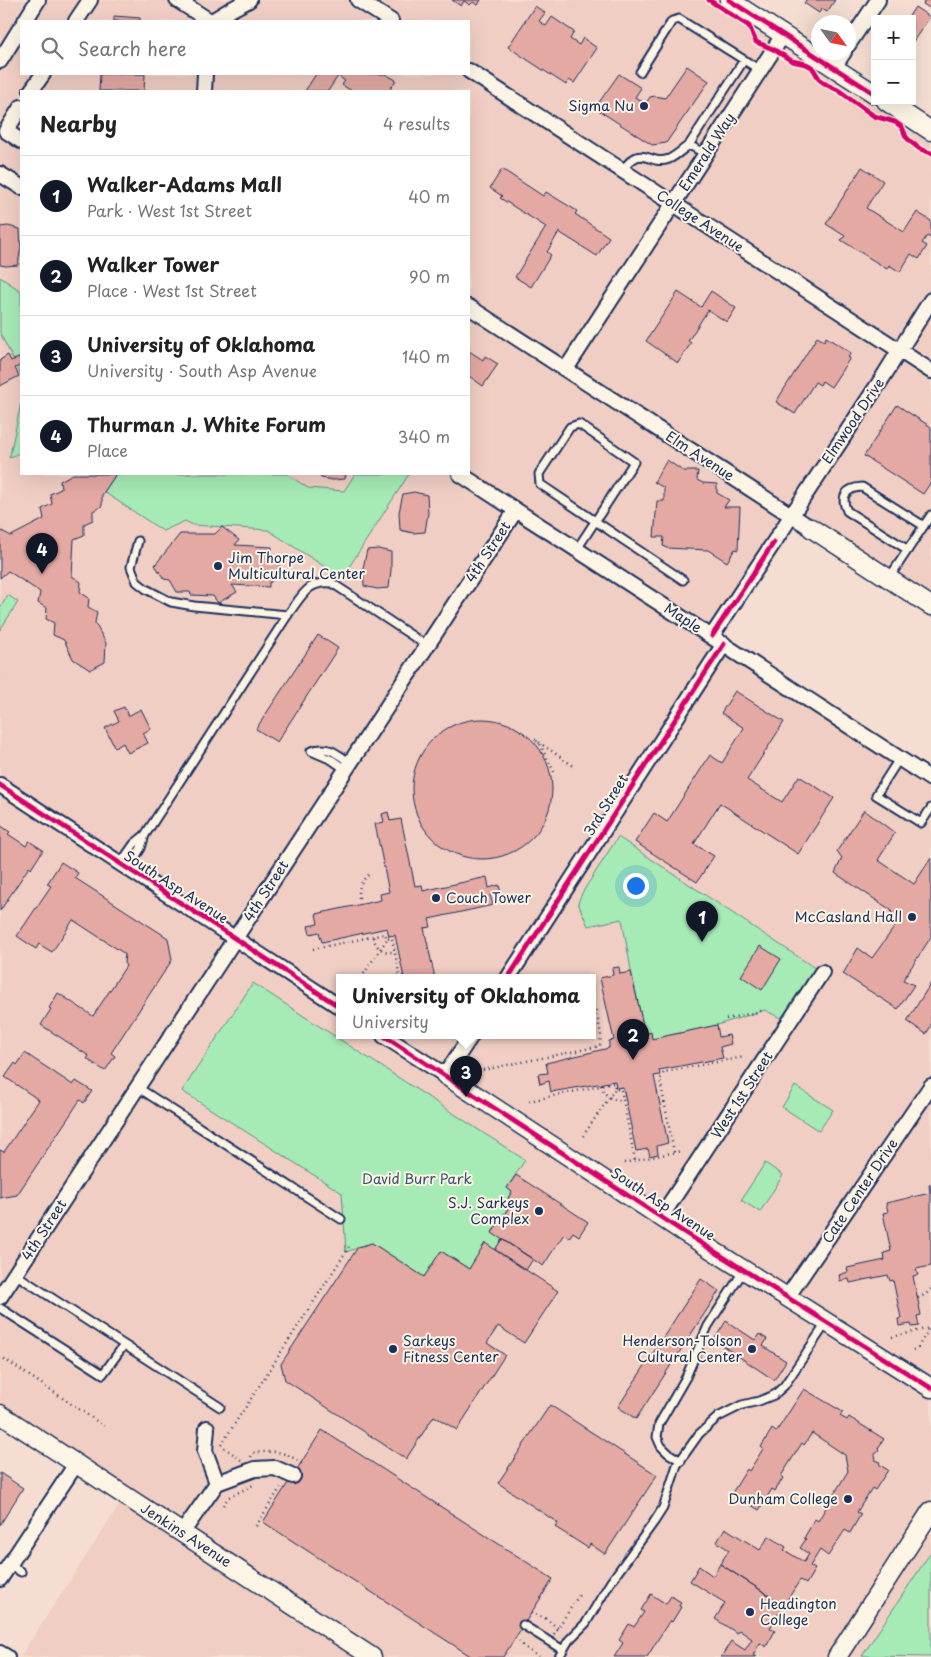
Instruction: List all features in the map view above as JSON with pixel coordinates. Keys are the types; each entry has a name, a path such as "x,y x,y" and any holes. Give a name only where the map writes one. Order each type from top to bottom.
{"street":[{"path":"25,20 38,0"},
{"path":"77,20 90,0"},
{"path":"177,0 209,20"},
{"path":"213,20 249,0"},
{"path":"358,0 389,20"},
{"path":"729,0 871,91"},
{"path":"856,33 878,0"},
{"path":"0,60 20,28"},
{"name":"Emerald Way","path":"566,369 783,35"},
{"path":"834,68 839,60"},
{"name":"College Avenue","path":"470,73 931,371"},
{"path":"33,90 42,75"},
{"path":"204,90 205,75"},
{"path":"892,105 931,130"},
{"path":"20,109 6,131 20,140"},
{"path":"0,174 20,186"},
{"name":"Elmwood Drive","path":"712,636 931,300"},
{"name":"Elm Avenue","path":"470,308 931,606"},
{"name":"Maple","path":"462,475 931,779"},
{"name":"4th Street","path":"0,1298 516,510"},
{"name":"3rd Street","path":"511,974 724,644"},
{"name":"South Asp Avenue","path":"0,786 336,1004"},
{"name":"West 1st Street","path":"661,1217 822,972"},
{"name":"South Asp Avenue","path":"389,1039 661,1217 931,1388"},
{"path":"445,1075 469,1039"},
{"name":"Cate Center Drive","path":"788,1296 931,1086"},
{"name":"Jenkins Avenue","path":"0,1414 372,1657"},
{"path":"206,1428 205,1451 217,1483"},
{"path":"0,1579 15,1568 76,1464"},
{"path":"182,1533 217,1483 255,1469 275,1468 293,1476"},
{"path":"837,1657 931,1511"},
{"path":"0,1653 7,1657"}],"lane":[{"path":"640,72 672,21 679,19 760,70"},
{"path":"622,171 629,160 634,157 669,159 689,145 744,60"},
{"path":"689,145 706,154"},
{"path":"577,549 595,521 634,462 579,424 570,426 539,474 540,484 595,521 683,580"},
{"path":"908,550 847,511 843,503 844,496 852,488 862,487 924,526"},
{"path":"889,578 931,515"},
{"path":"138,541 131,567 137,582 171,602 288,615"},
{"path":"124,867 141,848 145,835 288,615 303,593 312,585 321,582 332,583 426,645"},
{"path":"899,759 876,795 921,823 931,808"},
{"path":"137,1087 341,1219"},
{"path":"681,1461 661,1446 657,1437 659,1424 686,1376 708,1326 744,1269"},
{"path":"15,1274 220,1407"},
{"path":"0,1308 103,1374 124,1344"},
{"path":"523,1625 561,1654 569,1640 586,1623 610,1582 663,1508 677,1466 699,1434 718,1417 742,1405 759,1401 774,1394 784,1386 827,1322"}],"path":[{"path":"554,772 540,744 534,739 575,767"},
{"path":"359,898 358,892 361,883 370,874"},
{"path":"313,950 385,934 387,939"},
{"path":"372,937 374,943 380,949 387,952 395,952"},
{"path":"387,939 392,938 399,974"},
{"path":"363,974 387,939"},
{"path":"483,1070 600,1046 601,1034 596,1010"},
{"path":"726,1019 765,1010"},
{"path":"674,1152 660,1080 664,1072 744,1057"},
{"path":"529,1101 614,1082 615,1089 583,1136"},
{"path":"602,1085 604,1092 609,1098 624,1100"},
{"path":"615,1089 621,1088 635,1160"},
{"path":"624,1163 681,1151"},
{"path":"302,1464 289,1454 273,1452 254,1453 246,1461 221,1445 349,1247"},
{"path":"918,1298 931,1289"},
{"path":"892,1336 930,1327"},
{"path":"913,1350 918,1347 930,1327"},
{"path":"0,1356 104,1426"},
{"path":"256,1526 282,1485 275,1482"},
{"path":"223,1505 229,1497 260,1483"},
{"path":"553,1635 581,1592"},
{"path":"531,1613 545,1618 558,1628"},
{"path":"516,1638 539,1657"}],"shaded area":[{"path":"0,0 707,0 931,143 931,596 791,506 702,640 931,789 931,1657 20,1657 129,1490 0,1405"}],"green space":[{"path":"0,277 20,290 20,373 0,333"},
{"path":"20,408 20,452 9,458"},
{"path":"115,475 288,475 308,488 344,491 354,475 408,475 342,578 268,530 193,525 185,521 163,531 104,492"},
{"path":"8,595 18,602 0,630 0,608"},
{"path":"618,837 815,968 782,1019 765,1010 717,1025 652,1039 651,1032 645,1034 622,919 588,926 578,903 582,893"},
{"name":"David Burr Park","path":"253,983 336,1037 336,1039 339,1039 525,1160 507,1188 512,1192 508,1198 513,1201 492,1232 502,1239 495,1250 485,1244 469,1269 441,1251 424,1277 372,1243 346,1252 342,1193 182,1091"},
{"path":"795,1086 833,1110 819,1131 782,1107"},
{"path":"765,1163 783,1175 760,1212 741,1200"},
{"path":"931,1552 931,1657 862,1656"}],"building":[{"path":"452,0 481,0 478,5 473,2 470,5 464,1 461,6"},
{"path":"806,0 835,0 827,12 822,9 819,13 804,3"},
{"path":"925,0 931,0 931,9 923,4"},
{"path":"535,6 545,13 539,21 546,26 552,17 574,32 570,39 579,45 583,38 597,48 574,83 569,80 566,85 508,47"},
{"path":"915,7 930,17 916,37 916,15 910,15"},
{"path":"114,16 140,18 140,20 114,20"},
{"name":"Sigma Nu","path":"687,66 709,81 666,143 652,145 595,108 619,74 641,88 635,97 646,103 650,97 665,98"},
{"path":"100,75 145,75 144,90 99,90"},
{"path":"315,75 387,75 396,80 390,90 350,90 342,85 345,81 338,76 329,90 306,90"},
{"path":"862,167 883,181 866,208 904,232 917,212 931,221 931,238 927,236 922,243 927,246 919,259 911,254 900,272 889,265 887,269 841,240 845,236 826,224"},
{"path":"502,169 543,196 546,192 577,211 575,214 609,237 597,256 559,232 547,252 551,255 531,287 515,277 546,227 500,198 502,196 490,188"},
{"path":"8,226 20,229 18,265 0,265 0,227"},
{"path":"711,291 736,308 727,322 708,310 688,341 691,343 678,363 646,341 678,292 701,307"},
{"path":"817,337 824,341 826,337 851,353 848,357 850,358 831,387 822,381 820,385 815,382 795,414 776,402"},
{"path":"470,352 483,360 485,356 498,364 483,386 470,377"},
{"path":"8,355 11,361 20,357 20,366 15,368 19,376 0,386 0,360"},
{"path":"897,405 931,427 931,482 923,494 864,456"},
{"path":"667,460 683,471 698,471 697,480 703,483 717,484 717,493 729,500 724,507 740,507 738,550 735,549 727,562 708,550 666,548 663,546 664,537 654,537 657,501 664,501 664,488 654,482"},
{"path":"71,475 115,475 102,495 102,506 93,511 93,520 84,524 84,535 74,539 72,576 81,582 80,592 89,598 88,607 97,612 95,623 106,643 105,662 90,670 73,659 64,640 53,635 54,623 46,619 47,608 38,603 40,592 8,571 0,578 0,530 11,536 44,519 42,509 52,504 50,494 61,489 60,481"},
{"path":"320,475 346,475 345,479 321,478"},
{"path":"414,492 427,495 428,513 425,532 413,533 400,530 399,512 403,494"},
{"name":"Jim Thorpe Multicultural Center","path":"222,527 239,540 235,545 272,547 271,556 273,554 281,568 269,582 269,587 232,585 237,592 218,603 213,596 177,592 170,580 164,579 155,565 180,534 215,534"},
{"path":"378,549 391,552 389,588 377,589 364,586 363,568 367,550"},
{"path":"318,635 338,648 277,742 256,729"},
{"path":"735,691 784,722 747,780 782,802 799,776 834,798 798,854 720,803 694,844 714,856 697,882 635,842 654,813 667,822 710,755 722,763 744,728 721,713"},
{"path":"124,707 128,716 141,709 151,729 143,733 148,743 128,753 123,743 115,748 105,728 119,721 114,711"},
{"path":"482,719 509,725 521,731 531,740 540,750 546,762 552,789 546,816 540,828 531,838 521,847 509,853 482,859 455,853 443,847 433,838 424,828 418,816 412,789 418,762 424,750 433,740 443,731 455,725"},
{"name":"McCasland Hall","path":"864,810 895,833 878,860 914,884 931,858 931,937 903,980 914,985 898,1009 843,974 858,948 872,958 896,925 891,910 835,873 842,858 837,851"},
{"name":"Couch Tower","path":"388,812 390,821 401,819 415,886 422,885 423,891 487,877 489,888 499,885 501,893 490,895 493,905 429,919 431,927 424,928 434,974 403,974 395,935 389,936 387,928 322,942 319,932 310,934 308,926 318,924 316,914 381,900 380,894 389,892 375,824 384,822 382,814"},
{"path":"0,825 10,832 8,834 26,846 29,841 43,850 31,869 29,867 0,911"},
{"path":"61,862 78,873 75,878 168,938 172,960 111,1053 115,1056 105,1071 87,1059 89,1056 41,1025 58,993 93,1016 126,966 124,963 125,954 73,920 52,952 39,944 36,949 17,936 51,886 47,884"},
{"path":"760,946 781,959 762,990 741,976"},
{"path":"619,967 620,974 631,972 645,1034 651,1032 652,1039 717,1025 719,1037 729,1035 731,1044 720,1047 723,1058 659,1070 660,1075 654,1076 668,1143 657,1146 658,1154 650,1156 648,1149 636,1151 623,1087 616,1088 615,1081 551,1092 549,1081 540,1084 538,1074 548,1073 546,1063 609,1048 609,1041 614,1040 600,978 613,975 612,968"},
{"path":"931,983 931,1026 926,1034 907,1021"},
{"path":"25,1053 73,1085 76,1081 92,1091 84,1103 80,1100 17,1195 0,1198 0,1150 4,1152 39,1100 5,1077 15,1063 17,1065"},
{"name":"S.J. Sarkeys Complex","path":"516,1175 588,1222 579,1236 573,1232 569,1238 564,1234 543,1266 492,1233 513,1201 508,1198 512,1192 507,1188"},
{"path":"931,1184 931,1266 916,1269 918,1275 913,1276 921,1315 917,1316 919,1326 912,1327 911,1324 899,1326 898,1319 901,1318 893,1280 890,1281 888,1275 850,1283 849,1279 840,1281 839,1275 848,1272 847,1268 885,1260 884,1253 891,1251 883,1213 888,1212 886,1203 930,1193 929,1185"},
{"path":"502,1239 533,1259 526,1270 495,1250"},
{"name":"Sarkeys Fitness Center","path":"372,1243 424,1277 441,1251 469,1269 485,1243 558,1291 524,1343 498,1326 487,1343 505,1355 457,1430 434,1416 406,1459 285,1380 281,1364 358,1247"},
{"path":"701,1279 719,1291 636,1419 618,1407"},
{"path":"726,1321 755,1340 759,1334 767,1339 763,1346 786,1361 774,1380 714,1340"},
{"name":"Dunham College","path":"804,1389 843,1412 840,1416 847,1420 849,1417 884,1439 878,1448 879,1451 875,1454 876,1461 879,1461 880,1465 888,1470 875,1490 872,1488 857,1512 861,1514 850,1533 845,1530 828,1556 820,1550 810,1566 815,1569 806,1584 800,1580 784,1605 720,1564 729,1550 717,1542 725,1528 760,1550 769,1536 786,1547 784,1550 804,1562 809,1554 800,1548 815,1519 818,1521 848,1471 845,1455 812,1433 804,1445 802,1443 781,1476 783,1478 775,1491 772,1489 759,1510 732,1493 747,1469 749,1471 763,1449 761,1447 772,1429 776,1432"},
{"path":"550,1405 657,1475 605,1554 590,1544 588,1548 555,1527 558,1523 498,1483"},
{"path":"322,1430 553,1579 503,1657 472,1657 263,1522"},
{"path":"0,1473 23,1488 0,1525"},
{"name":"Headington College","path":"720,1564 784,1605 770,1628 775,1631 766,1647 760,1643 753,1655 756,1657 721,1657 731,1641 745,1650 752,1639 739,1630 737,1633 715,1619 725,1603 690,1581 699,1566 713,1576"},
{"path":"651,1594 666,1604 671,1596 681,1602 679,1606 681,1607 672,1622 670,1620 647,1657 614,1657 623,1643 619,1640 629,1624 634,1627 644,1612 641,1610"}],"cycle path":[{"path":"709,0 749,26 756,42 773,49 792,61 812,67 820,80 838,90 874,116 895,122 902,127 906,137 911,142 920,149 931,153"},
{"path":"729,0 871,91"},
{"path":"712,636 774,542"},
{"path":"511,974 724,644"},
{"path":"0,785 336,1004"},
{"path":"389,1039 682,1231 931,1388"}],"place":[{"name":"Sigma Nu","path":"644,106"},
{"name":"Jim Thorpe Multicultural Center","path":"218,566"},
{"name":"Thurman J. White Forum","path":"42,574"},
{"name":"Couch Tower","path":"436,898"},
{"name":"McCasland Hall","path":"912,917"},
{"name":"Walker-Adams Mall","path":"702,942"},
{"name":"Walker Tower","path":"633,1060"},
{"name":"University of Oklahoma","path":"466,1097"},
{"name":"S.J. Sarkeys Complex","path":"539,1211"},
{"name":"Sarkeys Fitness Center","path":"393,1349"},
{"name":"Henderson-Tolson Cultural Center","path":"752,1349"},
{"name":"Dunham College","path":"848,1499"},
{"name":"Headington College","path":"750,1612"}]}
